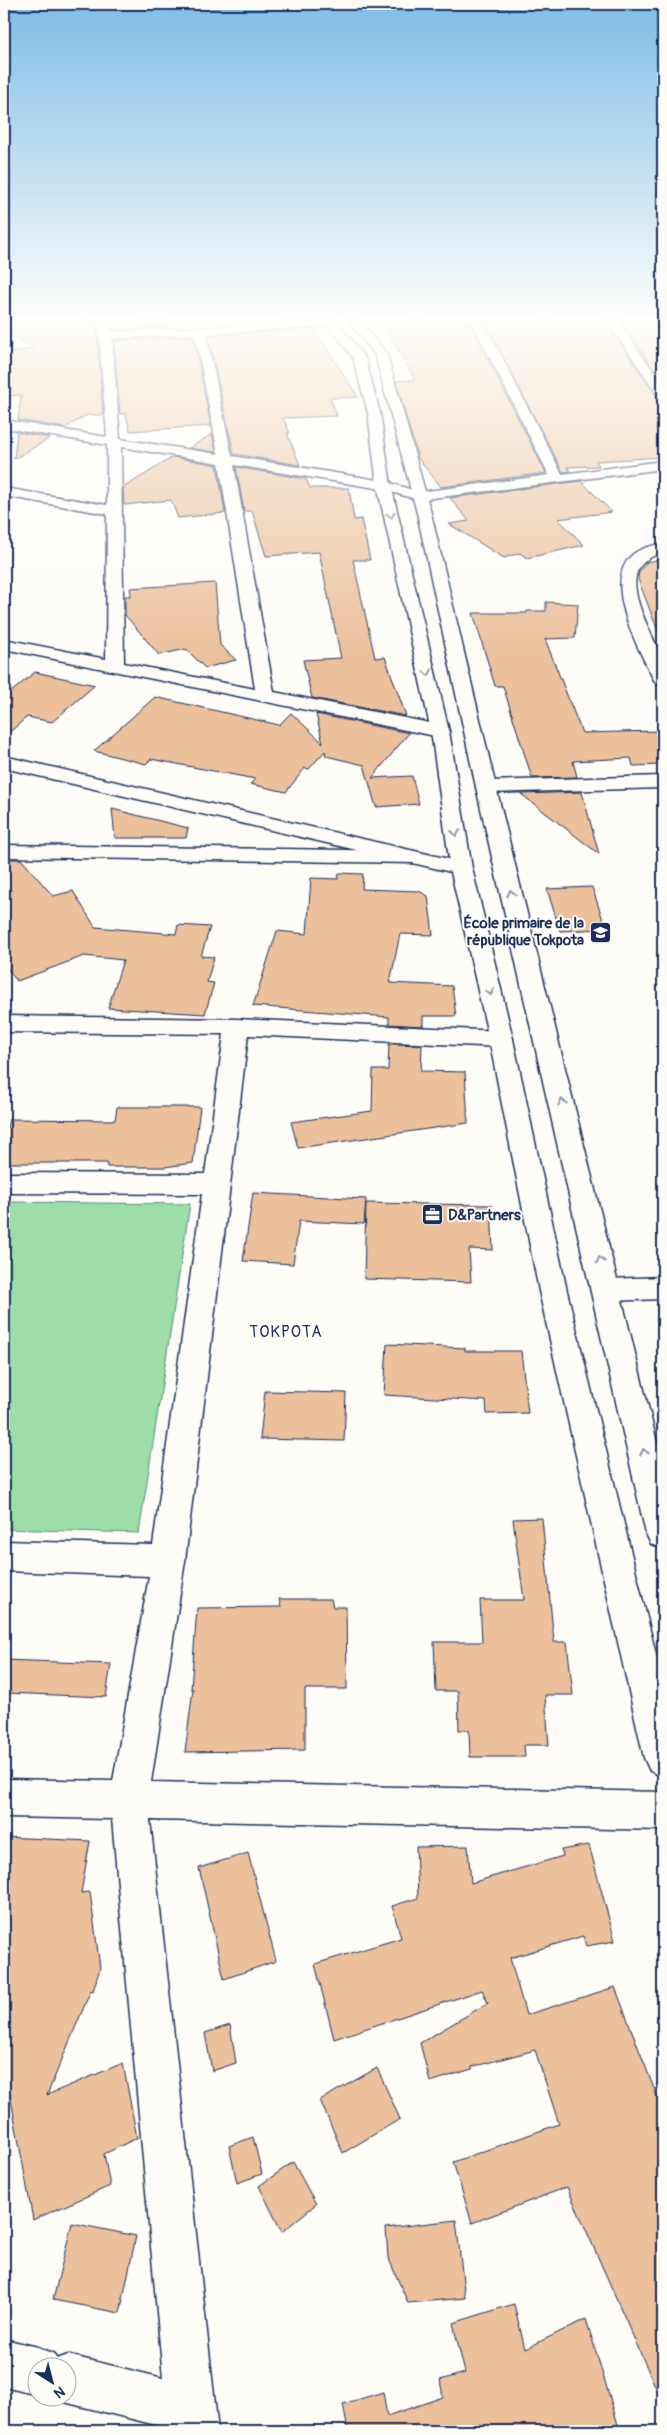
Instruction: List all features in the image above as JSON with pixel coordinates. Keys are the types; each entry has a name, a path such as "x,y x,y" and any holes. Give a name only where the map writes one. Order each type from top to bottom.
{"street":[{"path":"69,435 384,486 418,496 663,465"},
{"path":"113,435 115,666"},
{"path":"221,435 265,695"},
{"path":"377,435 384,486 440,731 461,868 501,1039 553,1291 663,1758"},
{"path":"402,435 424,513 486,787 607,1290 663,1534"},
{"path":"535,435 557,478"},
{"path":"4,492 114,511"},
{"path":"663,548 642,555 633,562 627,584 649,635 663,680"},
{"path":"4,644 440,731"},
{"path":"4,762 461,868"},
{"path":"486,787 663,782"},
{"path":"4,851 412,857"},
{"path":"4,1024 237,1027 501,1039"},
{"path":"78,2382 191,2420 129,1801 168,1562 237,1027"},
{"path":"4,1183 218,1184"},
{"path":"607,1290 663,1288"},
{"path":"4,1556 168,1562"},
{"path":"4,1798 663,1811"},
{"path":"4,2363 28,2369"}],"green space":[{"path":"4,1202 190,1204 139,1533 4,1529"}],"building":[{"path":"17,435 50,438 14,459"},
{"path":"212,435 216,452 189,448"},
{"path":"230,435 288,435 300,465 234,454"},
{"path":"411,435 526,435 546,473 441,487 418,458"},
{"path":"543,435 663,435 663,457 596,461 599,466 567,467 571,471 563,472"},
{"path":"173,457 217,465 225,513 178,518 171,500 124,505 123,488"},
{"path":"236,467 306,479 310,488 349,488 354,520 361,519 370,560 353,560 375,658 385,657 406,716 312,698 303,660 341,658 319,552 266,556 252,511 244,511"},
{"path":"581,481 612,512 558,519 584,545 527,558 520,553 504,558 449,524 469,521 450,498"},
{"path":"663,559 663,639 661,639 638,579 639,572 647,562"},
{"path":"215,583 220,645 236,660 205,668 186,649 159,655 125,615 125,596 131,596 130,588"},
{"path":"546,602 578,604 575,638 545,639 582,733 658,731 663,744 663,765 633,766 631,758 573,761 577,777 532,778 503,686 495,686 473,613 546,611"},
{"path":"35,672 95,685 52,722 27,717 4,737 4,698"},
{"path":"155,697 279,725 291,713 323,743 316,714 409,733 372,778 412,776 419,804 376,807 364,765 326,756 325,751 309,769 305,768 286,792 250,784 255,779 151,759 146,764 94,751"},
{"path":"582,792 599,854 521,794"},
{"path":"112,809 188,828 186,838 115,838"},
{"path":"4,859 21,859 53,896 73,891 95,927 176,934 178,925 210,927 201,956 214,957 207,982 214,983 205,1014 108,1008 123,960 84,956 17,981 4,965"},
{"path":"339,873 363,874 362,889 419,891 428,896 433,935 400,934 390,983 452,986 456,1016 423,1016 423,1026 389,1024 389,1017 253,1006 277,931 307,934 311,878 338,879"},
{"path":"592,887 606,929 560,931 547,889"},
{"path":"389,1044 422,1045 421,1071 465,1072 468,1123 298,1148 291,1122 372,1111 373,1070 388,1070"},
{"path":"117,1107 200,1107 193,1163 164,1167 107,1167 107,1163 4,1163 4,1139 9,1119 115,1120"},
{"path":"253,1193 366,1199 364,1224 299,1221 293,1264 243,1261"},
{"path":"366,1203 491,1205 493,1250 469,1249 471,1282 364,1279"},
{"path":"387,1344 465,1348 465,1351 521,1351 528,1413 487,1414 486,1401 384,1395"},
{"path":"265,1391 346,1393 344,1441 260,1439"},
{"path":"542,1518 554,1642 567,1642 573,1695 545,1695 549,1745 524,1745 525,1757 470,1757 469,1730 459,1730 458,1691 436,1691 434,1642 482,1642 480,1600 524,1600 513,1519"},
{"path":"279,1599 331,1599 333,1607 346,1607 347,1689 305,1689 305,1750 185,1752 193,1689 191,1689 197,1608 281,1607"},
{"path":"4,1660 111,1664 106,1697 4,1693"},
{"path":"4,1837 90,1841 81,1893 90,1892 100,1968 93,1991 91,1990 47,2095 123,2063 137,2138 104,2154 110,2186 33,2220 10,2094 4,2096"},
{"path":"589,1845 615,1941 586,1946 583,1936 510,1958 526,2015 615,1987 663,2112 663,2404 567,2187 472,2223 453,2162 559,2124 535,2050 472,2067 472,2069 430,2082 420,2043 488,2003 482,1990 334,2039 315,1964 401,1938 392,1906 418,1898 416,1847 468,1846 471,1883 563,1856 561,1850"},
{"path":"248,1853 276,1961 224,1979 199,1868"},
{"path":"230,2025 236,2063 212,2071 205,2033"},
{"path":"377,2068 400,2119 343,2153 320,2100"},
{"path":"253,2137 262,2174 237,2183 229,2146"},
{"path":"293,2162 316,2204 282,2232 259,2186"},
{"path":"456,2220 465,2298 408,2303 388,2257 386,2228"},
{"path":"72,2223 136,2236 120,2313 53,2300"},
{"path":"514,2304 525,2349 586,2319 620,2431 348,2431 343,2404 383,2392 387,2416 443,2397 440,2380 465,2373 453,2323"}],"place":[{"name":"École primaire de la république Tokpota","path":"600,932"},
{"name":"D&Partners","path":"432,1215"}],"district":[{"name":"TOKPOTA","path":"286,1332"}]}
